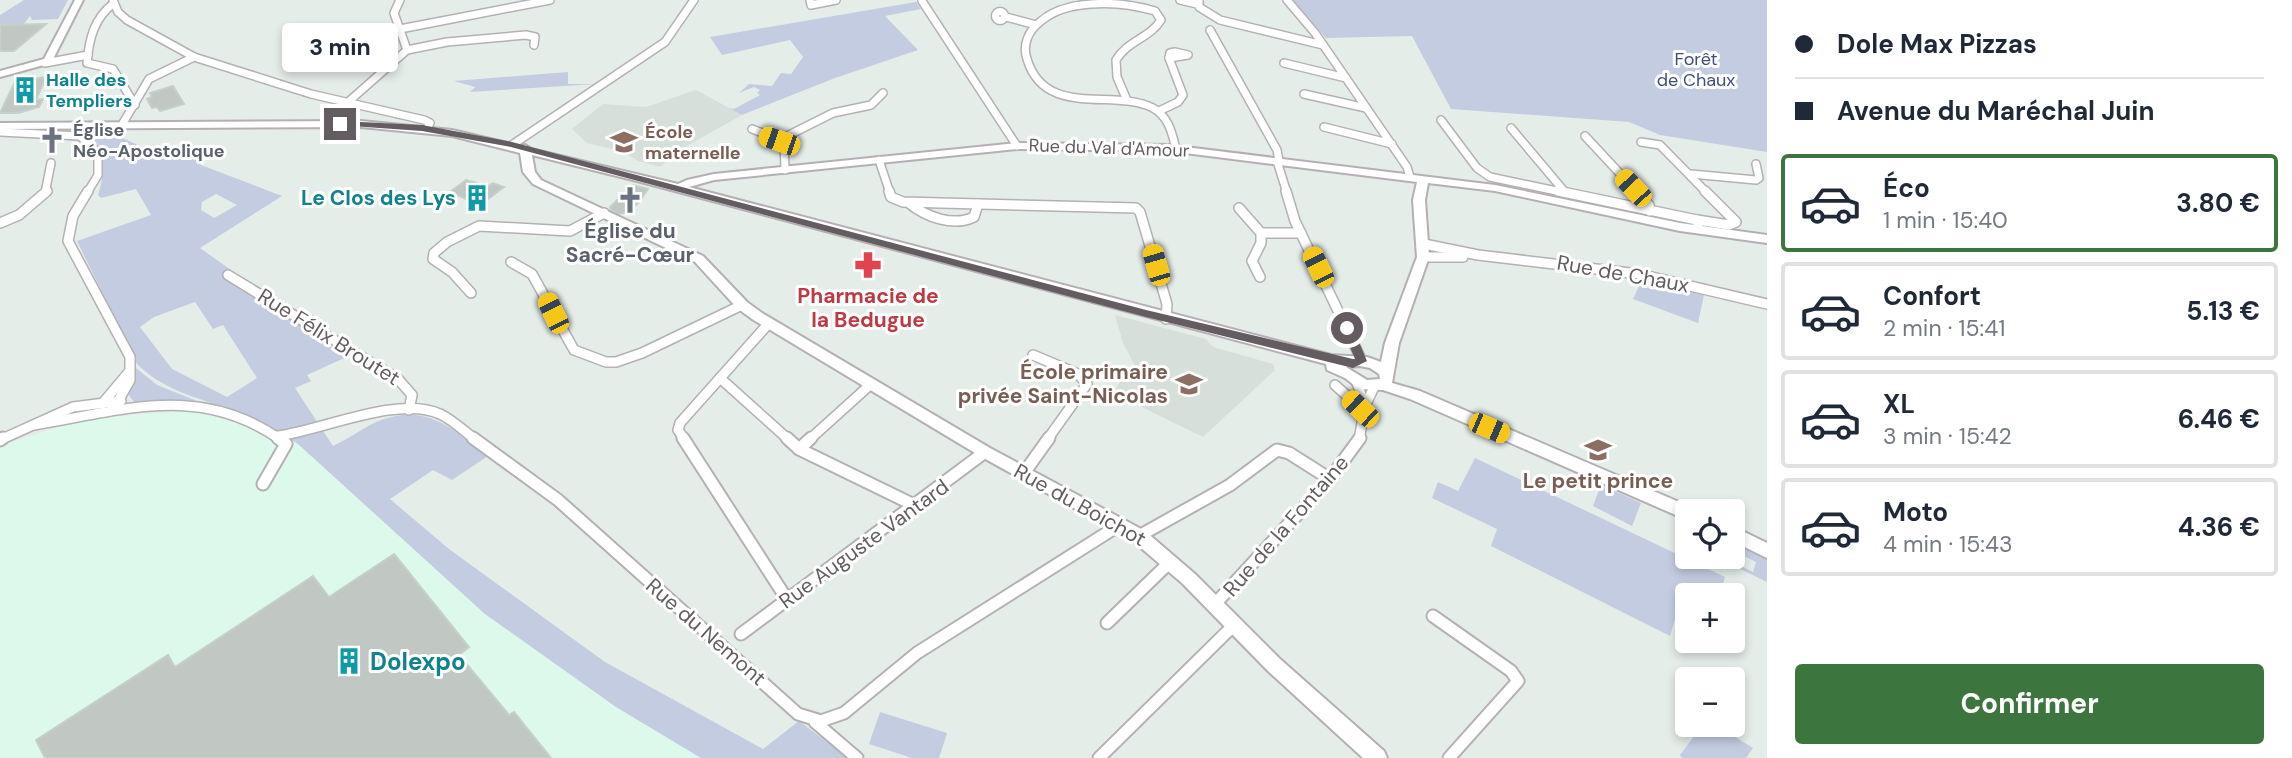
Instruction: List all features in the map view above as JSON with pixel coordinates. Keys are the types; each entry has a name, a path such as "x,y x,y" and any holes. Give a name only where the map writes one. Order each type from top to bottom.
{"street":[{"path":"45,63 79,0"},
{"path":"400,0 394,10 407,50"},
{"path":"490,12 511,0"},
{"path":"400,29 550,0"},
{"path":"520,147 546,124 665,42 694,0"},
{"path":"810,0 811,5 836,0"},
{"path":"1180,0 1198,2 1220,20 1323,45"},
{"path":"1287,0 1323,45 1392,144 1407,167 1419,200 1424,250 1382,380"},
{"path":"922,1 1017,146"},
{"path":"135,105 115,70 105,65 88,64 95,22 113,2 130,22 194,57 347,103 424,120 430,123 427,129"},
{"path":"1126,98 1117,77 1116,60 1129,42 1158,27 1161,20 1155,11 1126,2 1086,2 1055,12 1036,25 1026,41 1026,56 1035,74 1045,84 1061,94 1079,100 1126,98 1159,111 1166,118 1177,149"},
{"path":"1006,17 1036,25"},
{"path":"1210,30 1278,150 1284,192 1358,368 1365,409"},
{"path":"347,103 407,50 447,42 526,35 535,37 534,45"},
{"path":"0,74 88,55"},
{"path":"119,123 135,105 149,79 194,57"},
{"path":"1159,111 1178,102 1182,94 1169,58"},
{"path":"1284,63 1346,78"},
{"path":"785,170 784,141 793,132 828,115 871,105 883,93"},
{"path":"1304,94 1366,108"},
{"name":"Rue du Val d'Amour","path":"1441,120 1485,175 1539,191 1767,239"},
{"path":"0,123 361,124 427,129 520,147 1358,368 1415,396 1675,508"},
{"path":"1324,127 1392,144"},
{"path":"1511,128 1564,191"},
{"path":"752,129 784,141"},
{"path":"0,132 80,136 96,148 100,159 98,175 73,216 68,241 84,276 130,358 130,380 115,405 34,425"},
{"path":"1585,136 1649,205 1650,211"},
{"name":"Rue du Val d'Amour","path":"680,188 703,179 1017,146 1177,149 1423,179 1539,191 1564,191 1699,225 1729,225 1736,222 1660,145 1641,142"},
{"name":"Rue du Boichot","path":"520,147 528,172 534,179 699,259 743,305 769,323 985,452 1139,536 1170,562 1377,758"},
{"path":"879,160 891,197 929,214 963,222 974,217 978,204"},
{"path":"0,223 19,215 47,191 51,163"},
{"path":"1690,174 1756,180 1759,178 1756,164"},
{"path":"1419,200 1423,179"},
{"path":"909,203 1136,208 1140,212 1167,304 1166,319"},
{"path":"1239,208 1261,233 1261,243 1252,261 1260,277"},
{"path":"471,293 452,272 433,259 434,253 468,229 486,224 570,231 604,213"},
{"path":"1261,233 1301,233"},
{"name":"Rue de Chaux","path":"1424,250 1610,269 1767,304"},
{"path":"511,262 532,274 568,343 582,355 606,362 616,362 642,353 743,305"},
{"name":"Rue Félix Broutet","path":"228,275 398,379 412,395 408,410"},
{"path":"769,323 680,423 679,434 788,601"},
{"path":"1358,368 1379,357 1392,343"},
{"path":"1024,473 1087,384 1078,374 1033,355"},
{"path":"1358,368 1675,502"},
{"path":"98,411 129,372"},
{"path":"720,378 799,449 916,506"},
{"name":"Rue de la Fontaine","path":"1215,604 1330,479 1361,438 1365,409 1382,380"},
{"path":"799,449 870,384"},
{"path":"1335,386 1365,409"},
{"path":"0,440 68,408 104,401 115,405 141,407 184,405 213,409 278,436 286,444 263,484"},
{"name":"Rue du Nemont","path":"278,436 408,410 440,414 558,500 798,714 815,721 857,758"},
{"path":"1139,536 1230,485 1277,450 1289,453 1330,479"},
{"name":"Rue Auguste Vantard","path":"741,634 985,452"},
{"path":"815,721 833,720 844,713 918,653 1121,524"},
{"path":"1745,533 1767,544"},
{"path":"1745,540 1767,551"},
{"path":"1107,623 1170,562"},
{"path":"1433,616 1511,671 1518,681 1450,758"},
{"name":"Rue de la Fontaine","path":"1099,758 1234,625"}],"shaded area":[{"path":"696,90 742,115 681,149 660,167 638,161 624,152 587,143 572,129 603,104 646,107"},
{"name":"École primaire privée Saint-Nicolas","path":"1115,315 1206,339 1213,347 1273,364 1275,370 1203,437 1113,393 1125,374 1132,372 1134,364 1123,343"},
{"path":"224,408 274,428 298,444 485,614 616,707 701,758 0,758 0,446 84,419"}],"green space":[{"path":"24,0 68,0 58,19 32,20 30,16 23,25 0,25 0,15"},
{"name":"Forêt de Chaux","path":"1293,0 1767,0 1767,152 1660,135 1629,122 1451,109 1412,36 1326,38"},
{"path":"916,2 921,9 885,16 918,50 835,78 742,115 729,108 734,109 760,95 757,93 760,90 754,87 739,93 749,84 772,86 781,73 791,74 803,57 790,40 722,55 710,37"},
{"path":"568,72 568,84 597,84 470,92 475,87 454,81"},
{"path":"112,128 116,135 164,157 190,149 201,165 282,196 200,248 351,355 307,375 311,381 295,388 333,446 381,420 413,415 439,422 488,456 452,480 433,470 390,499 449,549 605,662 763,749 799,721 848,758 701,758 616,707 485,614 298,444 253,420 167,386 147,373 137,364 77,241 151,215 136,189 101,198 98,195 102,158 94,141 78,130","holes":["216,194 237,205 214,218 201,210 202,202","195,302 213,329 223,325 257,378 227,397 172,369 140,327 154,317"]},
{"path":"1641,282 1704,295 1698,323 1633,299"},
{"path":"136,368 157,385 197,401 134,402 128,394"},
{"path":"1475,458 1675,553 1675,569 1708,569 1725,577 1723,583 1675,583 1675,619 1670,636 1491,546 1497,529 1432,498 1438,482 1458,491"},
{"path":"1581,476 1641,503 1632,526 1593,506 1599,490 1579,483"},
{"path":"1745,549 1767,560 1767,582 1740,569 1753,572 1756,562 1745,556"},
{"path":"880,712 947,733 939,758 912,758 869,744"},
{"path":"1694,737 1735,737 1753,748 1746,758 1682,758 1680,755"}],"building":[{"path":"46,24 14,51 0,51 0,25"},
{"name":"Halle des Templiers","path":"46,77 36,100 43,99 39,107 18,113 0,113 15,82"},
{"path":"173,86 184,104 160,111 157,107 152,108 147,99 152,97 150,93"},
{"name":"Le Clos des Lys","path":"466,180 504,187 480,205 450,192"},
{"name":"Église du Sacré-Cœur","path":"633,185 648,189 638,203 628,212 619,214 611,210 610,207"},
{"name":"Dolexpo","path":"394,554 469,647 459,655 509,715 514,712 551,758 45,758 36,740 168,655 175,667 313,576 329,597"}],"place":[{"name":"Halle des Templiers","path":"25,90"},
{"name":"Église Néo-Apostolique","path":"52,140"},
{"name":"École maternelle","path":"624,142"},
{"name":"Le Clos des Lys","path":"477,198"},
{"name":"Église du Sacré-Cœur","path":"630,200"},
{"name":"Pharmacie de la Bedugue","path":"868,265"},
{"name":"École primaire privée Saint-Nicolas","path":"1189,384"},
{"name":"Le petit prince","path":"1598,450"},
{"name":"Dolexpo","path":"349,661"}],"route":[{"path":"340,124 422,128 512,145 1166,319 1183,321 1331,360 1353,363 1362,361 1347,328"}]}
